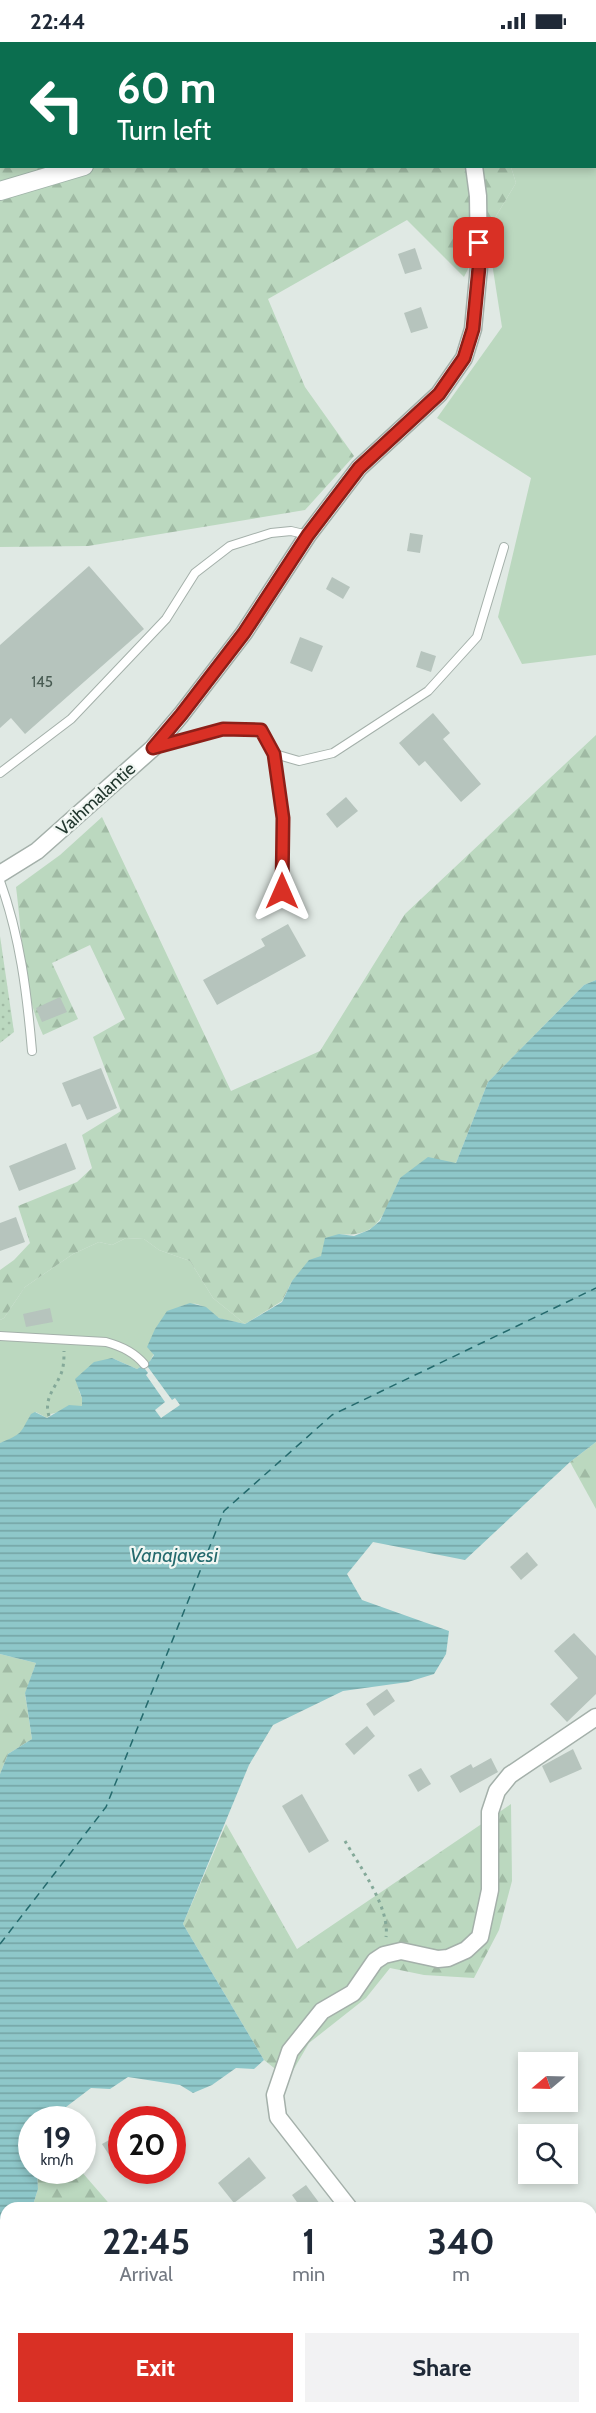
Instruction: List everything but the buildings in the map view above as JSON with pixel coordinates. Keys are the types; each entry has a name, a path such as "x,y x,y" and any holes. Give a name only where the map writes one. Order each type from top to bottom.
{"street":[{"path":"0,191 77,168"},
{"name":"Vaihmalantie","path":"0,874 37,851 153,748 244,633 308,535 359,468 439,394 464,358 473,329 479,267 474,168"},
{"path":"345,2202 278,2117 274,2095 290,2051 322,2012 353,1993 375,1961 384,1955 401,1951 438,1959 448,1958 466,1950 480,1937 490,1890 490,1812 497,1791 510,1775 596,1717"}],"lane":[{"path":"0,773 71,719 166,619 195,573 230,546 271,533 291,531 308,535"},
{"path":"274,754 300,761 333,753 428,691 477,637 504,547"},
{"path":"153,748 223,729 261,730 274,754 283,818 282,891"},
{"path":"0,881 14,919 23,968 32,1051"},
{"path":"0,1336 92,1340 121,1347 144,1364"}],"path":[{"path":"49,1416 47,1398 62,1373 63,1339"},
{"path":"345,1841 384,1914 387,1932 384,1955"}],"green space":[{"path":"0,168 511,168 516,183 487,231 464,277 407,220 268,299 305,387 354,456 305,510 88,546 0,547"},
{"path":"511,168 596,168 596,655 522,664 498,617 531,478 437,418 502,327 487,231 516,183"},
{"path":"596,735 596,980 584,985 488,1082 456,1163 400,1178 385,1211 373,1227 364,1232 339,1234 321,1256 292,1281 282,1301 245,1324 213,1298 190,1261 159,1250 144,1239 126,1238 112,1245 99,1242 73,1254 25,1287 4,1318 0,1320 0,1270 14,1260 30,1243 18,1206 77,1182 92,1168 82,1135 121,1111 93,1037 125,1019 90,945 52,963 78,1019 43,1035 27,982 16,887 60,855 102,817 231,1091 320,1051 405,914"},
{"path":"0,936 14,1032 0,1043"},
{"path":"126,1238 144,1239 159,1250 190,1261 213,1298 245,1324 222,1319 199,1305 188,1304 179,1307 150,1361 137,1369 112,1358 79,1391 82,1406 51,1414 47,1418 36,1412 19,1436 0,1443 0,1320 4,1318 25,1287 73,1254 99,1242 112,1245"},
{"path":"596,1442 596,1509 570,1462"},
{"path":"0,1654 36,1663 25,1694 32,1739 8,1754 0,1774"},
{"path":"511,1804 512,1881 499,1930 474,1978 424,1975 390,1968 366,1998 309,2043 288,2079 264,2060 183,1924 226,1824 297,1949"},
{"path":"38,2184 92,2184 108,2202 34,2202"}],"water":[{"name":"Vanajavesi","path":"596,980 596,1442 570,1462 465,1560 373,1542 347,1574 362,1600 449,1631 446,1654 434,1674 408,1682 343,1691 273,1725 249,1765 183,1924 264,2060 254,2069 236,2068 212,2085 193,2093 180,2085 128,2077 110,2089 91,2088 67,2106 18,2106 18,2184 38,2184 38,2189 34,2202 0,2202 0,1774 8,1754 32,1739 25,1693 36,1663 0,1654 0,1443 20,1433 31,1414 35,1412 47,1418 69,1405 82,1406 82,1398 75,1379 94,1362 112,1358 137,1369 150,1361 154,1355 147,1347 167,1311 190,1303 206,1307 219,1318 245,1324 282,1302 292,1281 309,1260 321,1256 325,1238 339,1234 354,1236 369,1230 380,1221 400,1178 428,1157 456,1163 488,1082 584,985"}],"pier":[{"path":"145,1363 172,1400 175,1398 180,1405 161,1418 155,1410 165,1402 146,1375 148,1373 142,1365"}],"ferry route":[{"path":"0,1944 106,1807 224,1511 332,1415 596,1288"}],"route":[{"path":"282,891 283,818 274,754 261,730 223,729 153,748 244,633 308,535 359,468 439,394 464,358 473,329 479,243"}]}
